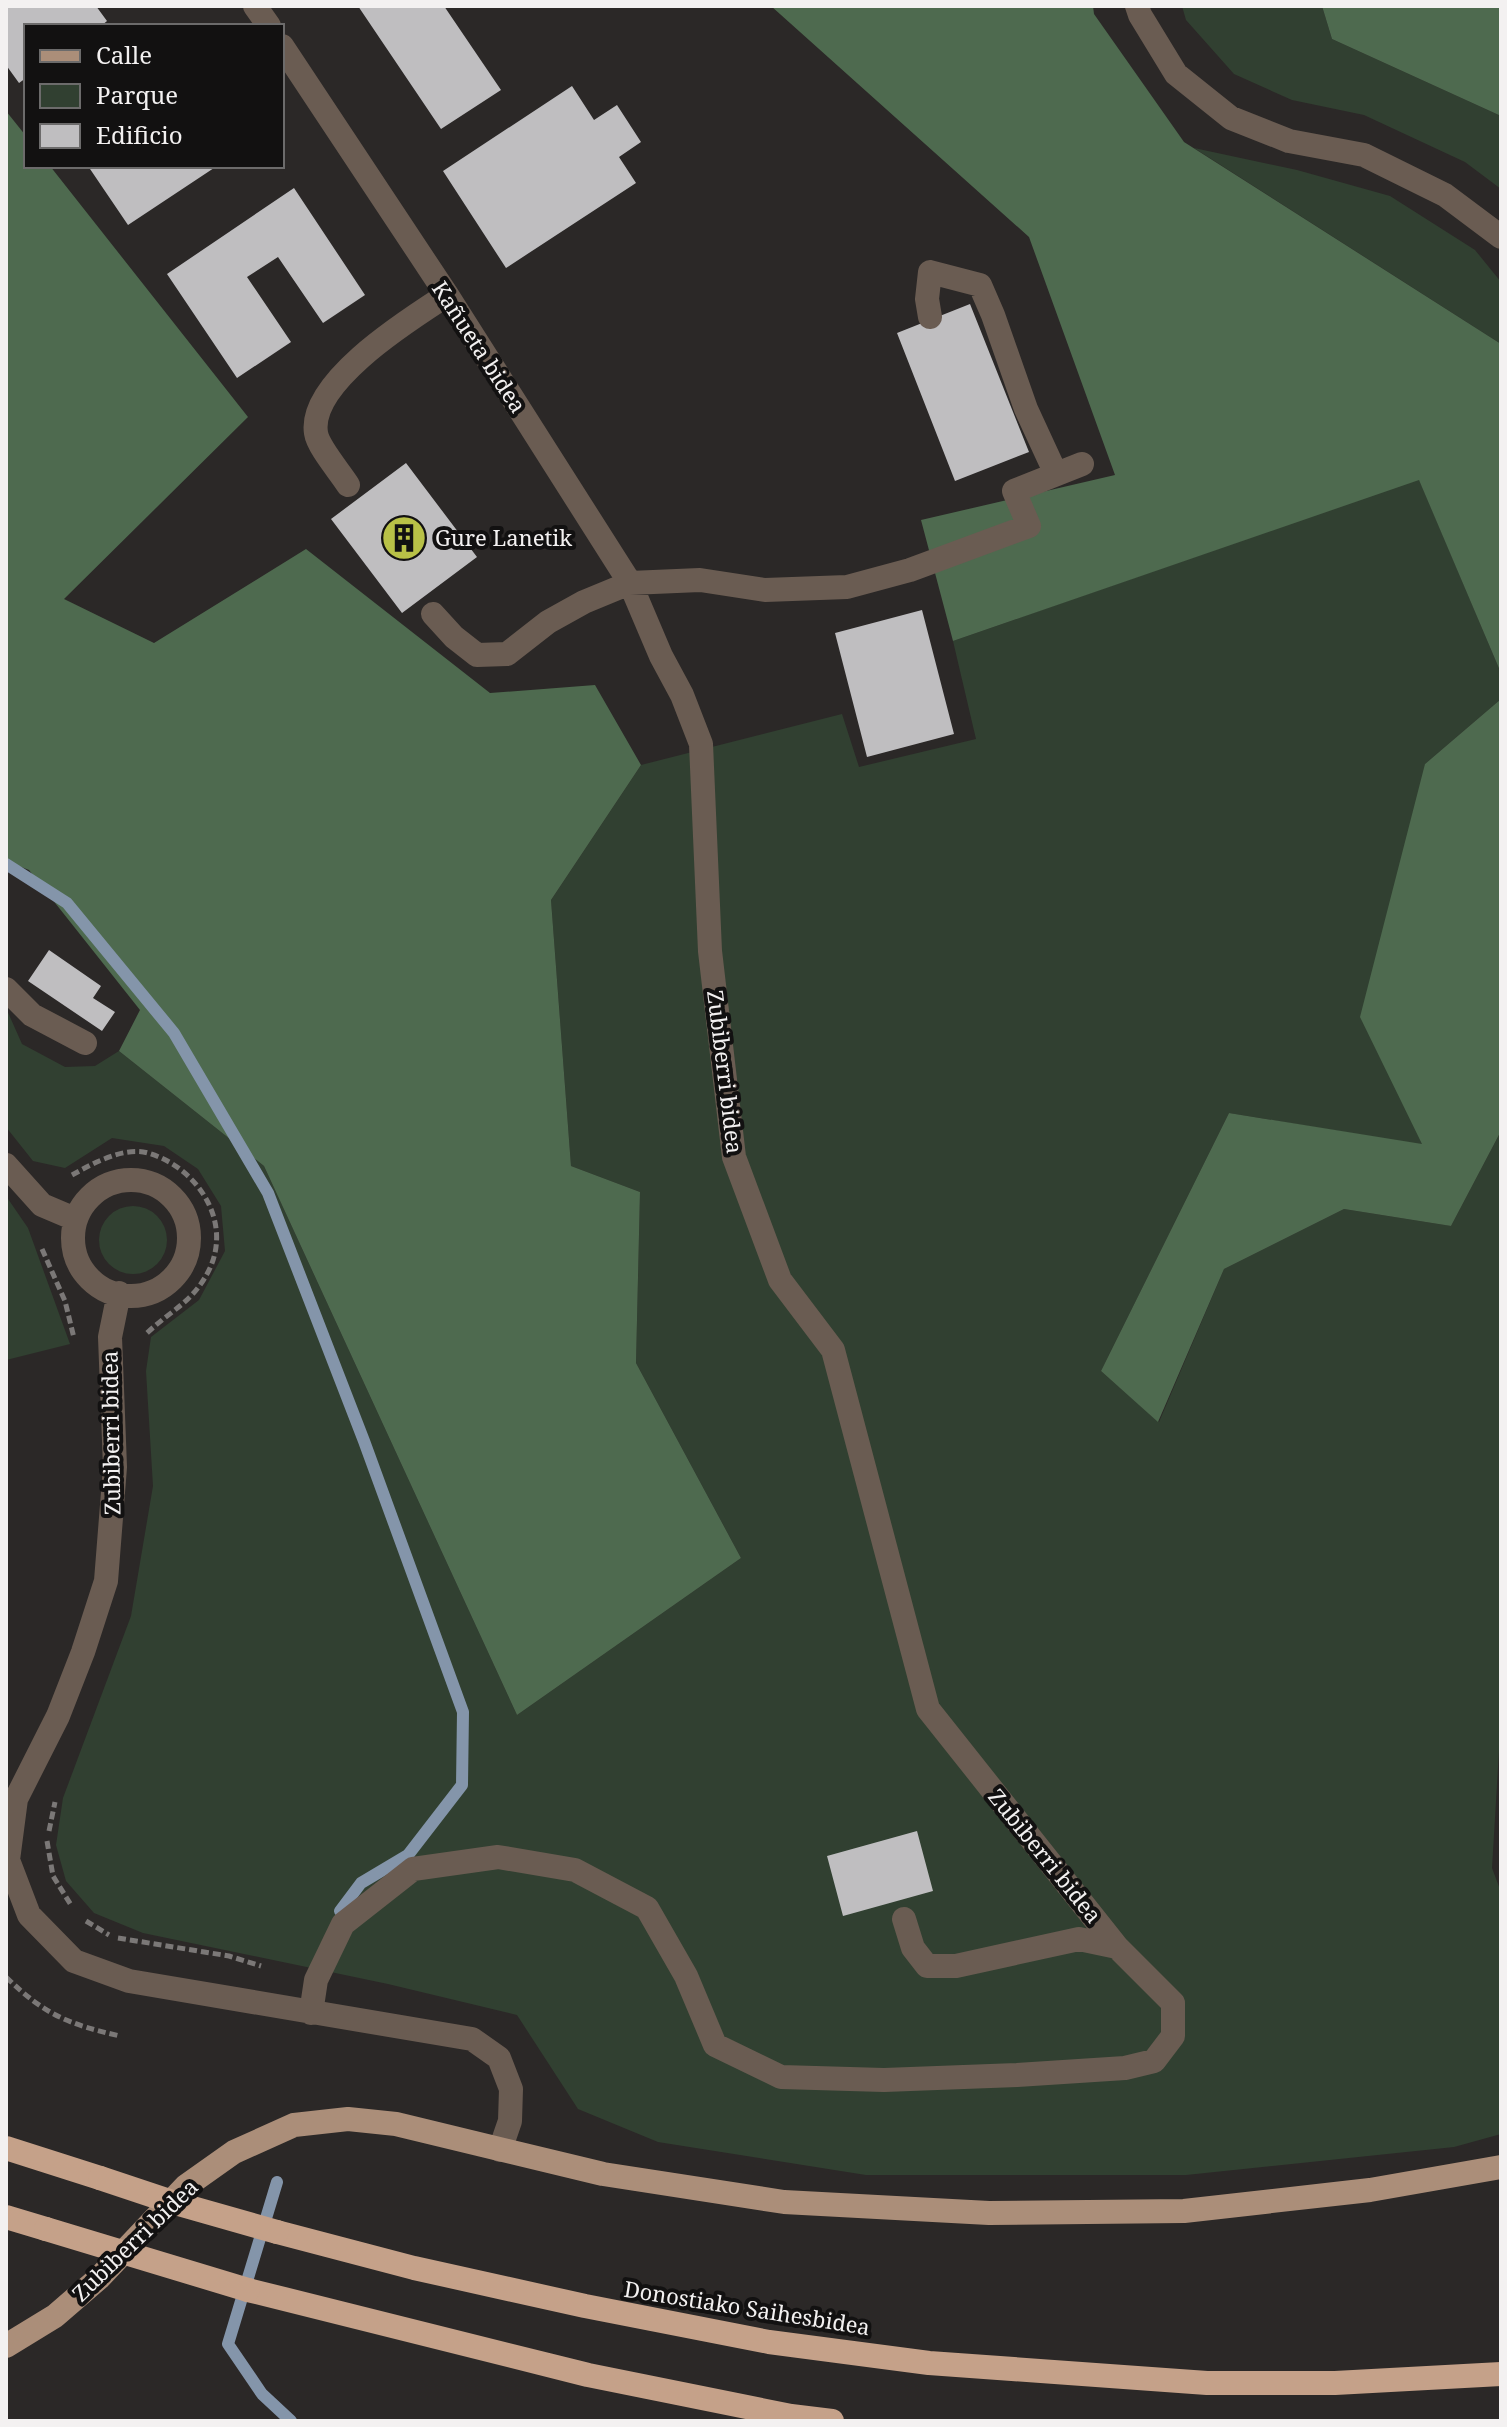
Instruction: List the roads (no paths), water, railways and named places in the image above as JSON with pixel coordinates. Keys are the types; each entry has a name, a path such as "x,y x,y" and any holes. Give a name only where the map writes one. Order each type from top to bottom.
{"highway":[{"name":"Donostiako Saihesbidea","path":"6,2148 175,2203 414,2268 769,2342 929,2363 1207,2383 1335,2383 1501,2374"},
{"path":"6,2217 248,2290 588,2375 791,2416 832,2421"}],"main road":[{"name":"Zubiberri bidea","path":"6,2346 55,2316 99,2278 186,2186 234,2152 294,2125 348,2119 396,2124 603,2174 784,2202 989,2213 1184,2211 1370,2190 1501,2167"}],"street":[{"path":"255,6 268,24"},
{"path":"1137,6 1176,74 1231,118 1289,141 1364,155 1445,195 1501,237"},
{"name":"Kañueta bidea","path":"284,49 447,295 630,583 661,656"},
{"path":"930,317 927,299 930,272 980,285 1026,409 1056,474"},
{"path":"348,485 316,434 319,410 335,383 361,358 447,295"},
{"path":"433,614 454,637 477,655 507,654 548,622 607,590 630,583 700,580 765,590 847,587 910,570 1029,526 1014,491 1082,464"},
{"name":"Zubiberri bidea","path":"311,2013 316,1980 343,1924 413,1869 498,1857 575,1870 647,1908 686,1976 715,2045 781,2077 884,2080 1125,2068 1154,2061 1173,2036 1173,2003 1117,1947 928,1709 833,1350 780,1280 734,1157 710,951 701,744 682,695 661,656"},
{"path":"6,989 32,1015 85,1043"},
{"path":"6,1165 42,1205 75,1219"},
{"path":"123,1180 144,1181 169,1193 177,1202 187,1220 187,1255 179,1272 164,1286 150,1293 130,1296 119,1293 101,1288 85,1275 75,1257 75,1219 90,1196 107,1184 123,1180"},
{"name":"Zubiberri bidea","path":"119,1293 110,1337 115,1467 106,1581 63,1703 16,1799 8,1860 29,1915 74,1961 129,1981 472,2039 499,2058 511,2089 510,2121 500,2150"},
{"path":"904,1919 913,1948 927,1966 956,1966 1079,1939 1117,1947"}],"waterway":[{"path":"6,864 67,903 174,1033 268,1193 364,1441 463,1712 462,1785 408,1855 361,1883 340,1911"},
{"path":"277,2182 228,2344 262,2394 291,2421"}],"place":[{"name":"Gure Lanetik","path":"404,538"}]}
